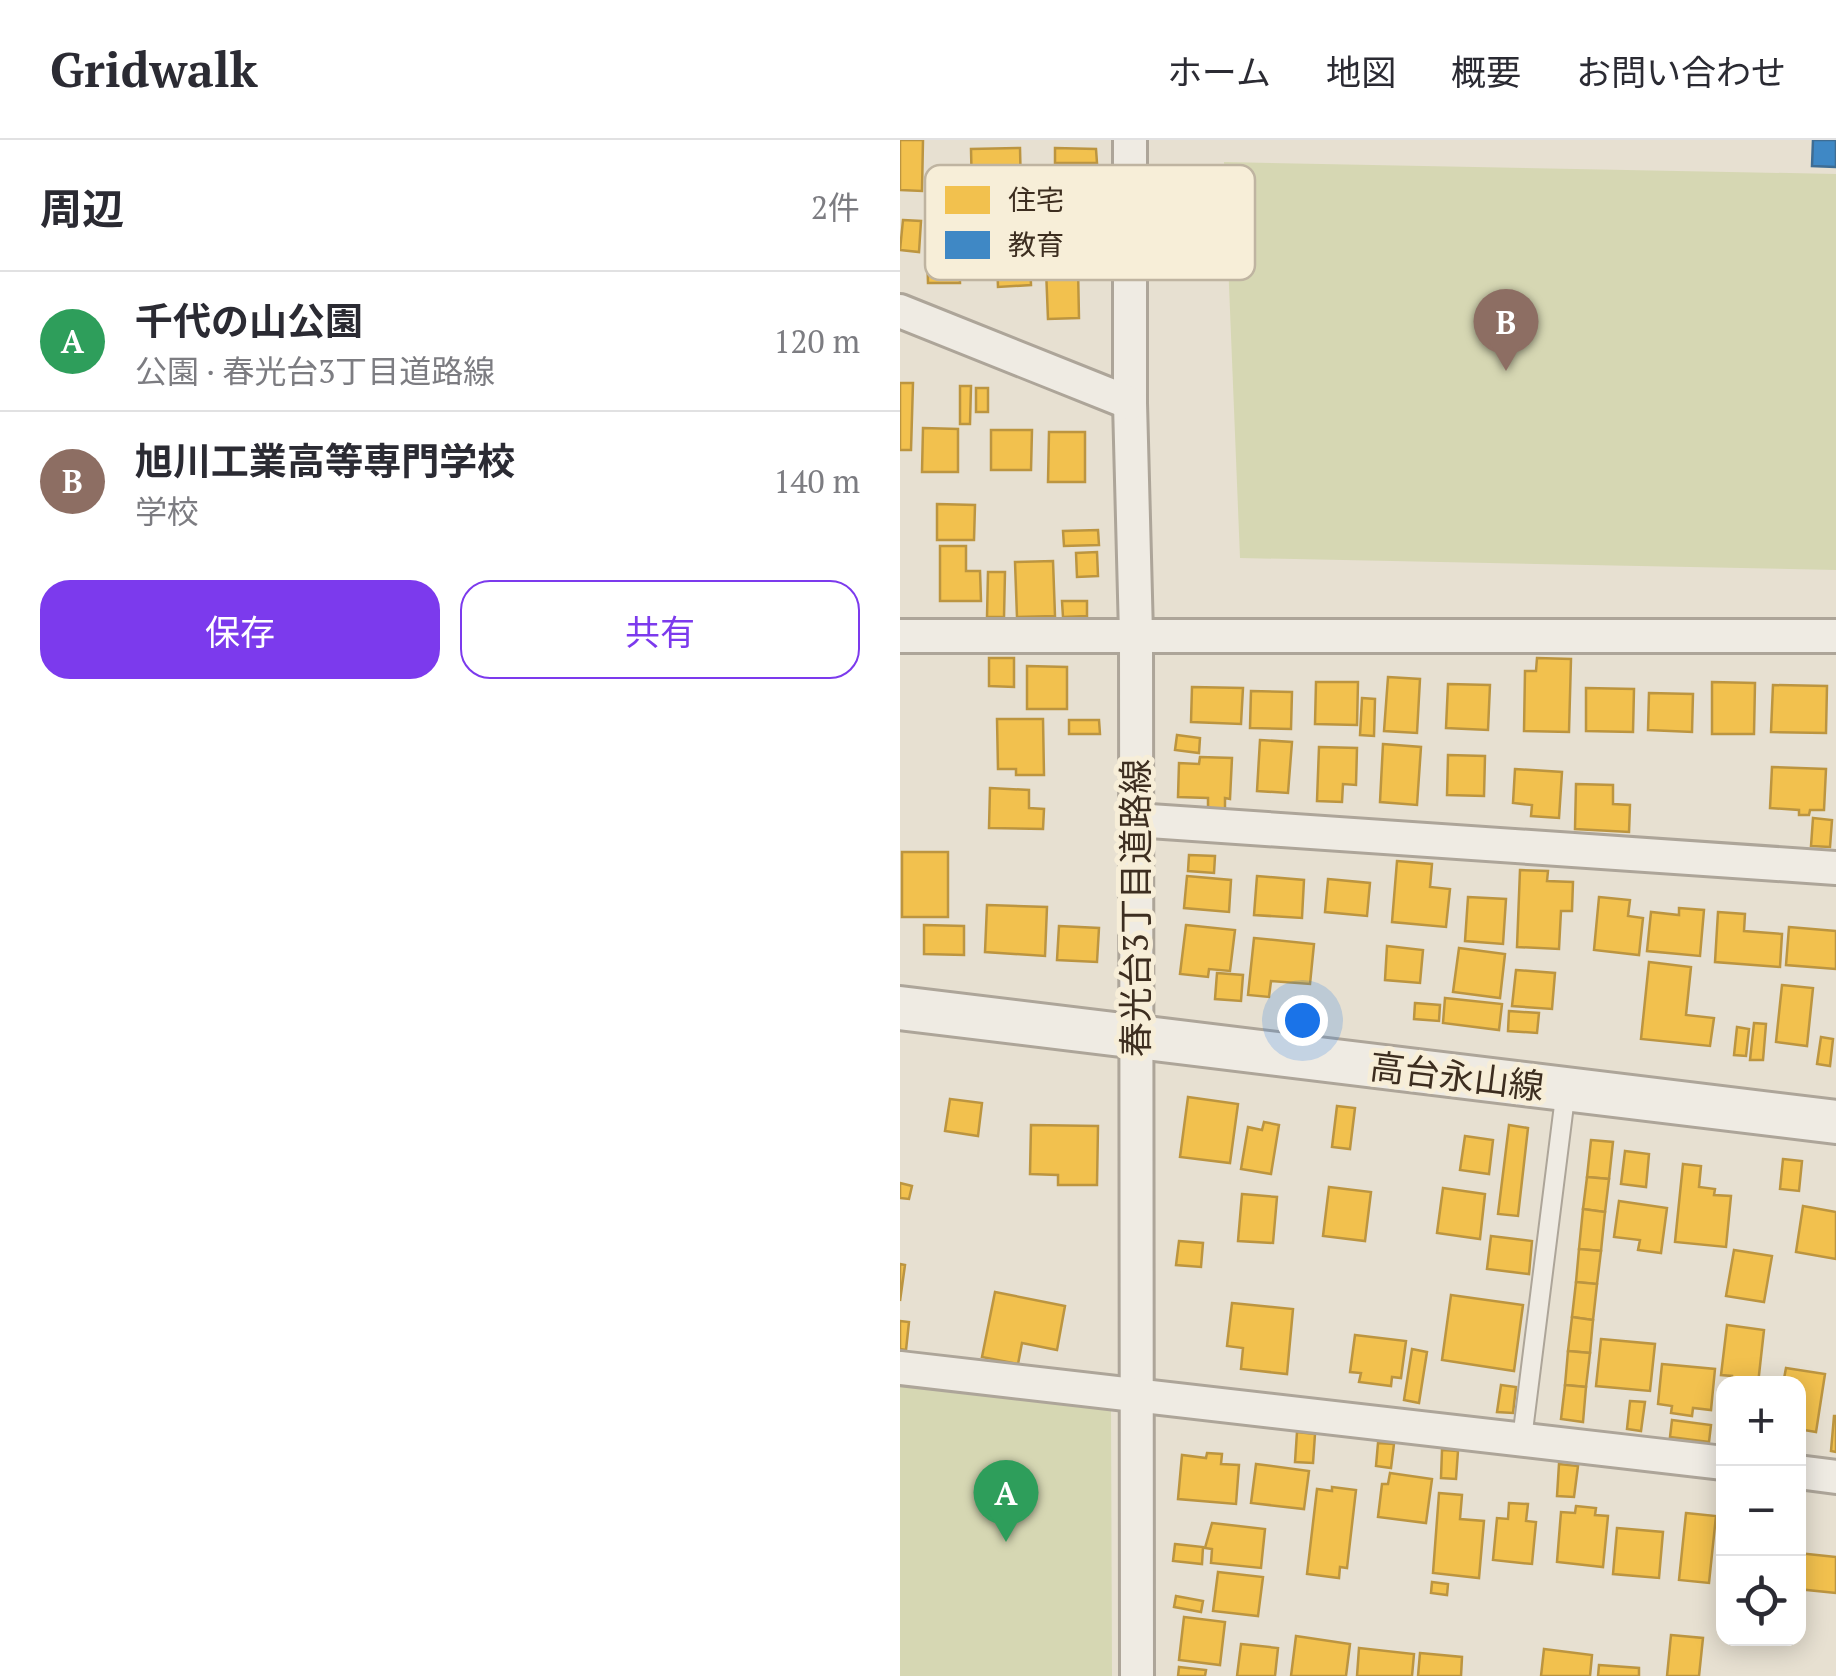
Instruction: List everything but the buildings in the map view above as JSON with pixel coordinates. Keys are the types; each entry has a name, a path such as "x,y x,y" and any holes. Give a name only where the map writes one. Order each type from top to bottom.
{"street":[{"name":"春光台3丁目道路線","path":"1130,280 1136,634 1136,1676"},
{"path":"900,311 1130,403"},
{"path":"900,636 1836,636"},
{"path":"1136,820 1836,868"},
{"name":"高台永山線","path":"900,1008 1836,1122"},
{"path":"900,1368 1716,1462"},
{"path":"1806,1473 1836,1477"}],"lane":[{"path":"1522,1439 1566,1089"}],"green space":[{"path":"1224,162 1836,174 1836,570 1240,558 1229,280 1255,280 1255,165"},
{"path":"900,1383 1111,1407 1112,1676 900,1676"}],"place":[{"name":"旭川工業高等専門学校","path":"1506,371"},
{"name":"千代の山公園","path":"1006,1542"}]}
